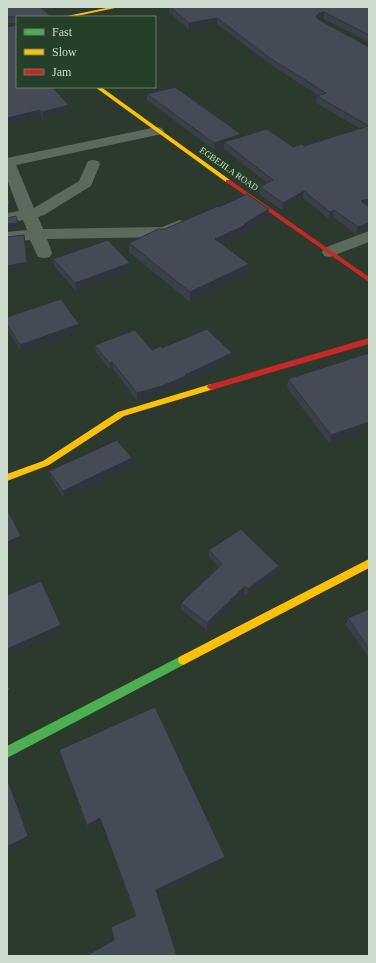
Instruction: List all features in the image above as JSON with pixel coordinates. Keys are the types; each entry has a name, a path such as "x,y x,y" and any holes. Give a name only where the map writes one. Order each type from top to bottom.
{"street":[{"path":"69,16 110,7"},
{"name":"EGBEJILA ROAD","path":"99,88 157,130 242,198 330,252 369,280"},
{"path":"44,253 8,162 157,130"},
{"path":"7,218 38,212 86,183 93,164"},
{"path":"7,237 36,234 165,232 193,220"},
{"path":"330,252 369,236"},
{"path":"7,478 46,463 121,414 369,341"},
{"path":"7,752 369,563"}],"building":[{"path":"7,7 40,7 51,16 16,16 7,17"},
{"path":"170,7 369,7 369,35 324,12 319,13 316,17 369,47 369,126 317,96 326,93 270,58 217,18 189,23"},
{"path":"16,25 16,88 53,88 69,105 42,112 40,110 7,118 7,27"},
{"path":"175,87 241,134 214,143 147,94"},
{"path":"368,126 369,199 361,201 369,207 369,223 358,227 334,210 330,212 304,191 283,203 260,187 273,180 224,142 267,129 293,147 302,144 304,146"},
{"path":"247,194 269,209 244,224 246,225 215,239 249,264 190,292 129,243 158,229 165,229"},
{"path":"9,200 10,204 7,205 7,201"},
{"path":"16,216 18,223 7,224 7,218"},
{"path":"24,235 27,262 7,266 7,237"},
{"path":"108,240 130,263 75,283 53,259"},
{"path":"61,299 79,324 20,345 7,324 7,317"},
{"path":"207,329 232,353 185,375 186,376 162,386 137,393 112,362 109,363 95,345 135,330 152,350 161,346 162,348"},
{"path":"369,353 369,422 331,435 288,379"},
{"path":"117,440 132,458 63,491 49,471"},
{"path":"7,509 21,536 7,542"},
{"path":"241,529 279,566 248,589 245,586 207,623 181,603 222,564 209,550"},
{"path":"41,581 61,625 7,649 7,595"},
{"path":"369,609 369,649 348,618"},
{"path":"7,684 10,689 7,691"},
{"path":"155,707 225,857 156,890 177,956 86,956 114,940 111,927 136,916 100,818 87,825 59,750"},
{"path":"7,778 28,836 7,847"}],"traffic: fast":[{"path":"7,752 183,660"}],"traffic: slow":[{"path":"69,16 118,7"},
{"path":"99,88 228,181"},
{"path":"7,478 46,463 121,414 211,387"},
{"path":"183,660 369,563"}],"traffic: jam":[{"path":"228,181 369,280"},
{"path":"211,387 369,341"}]}
